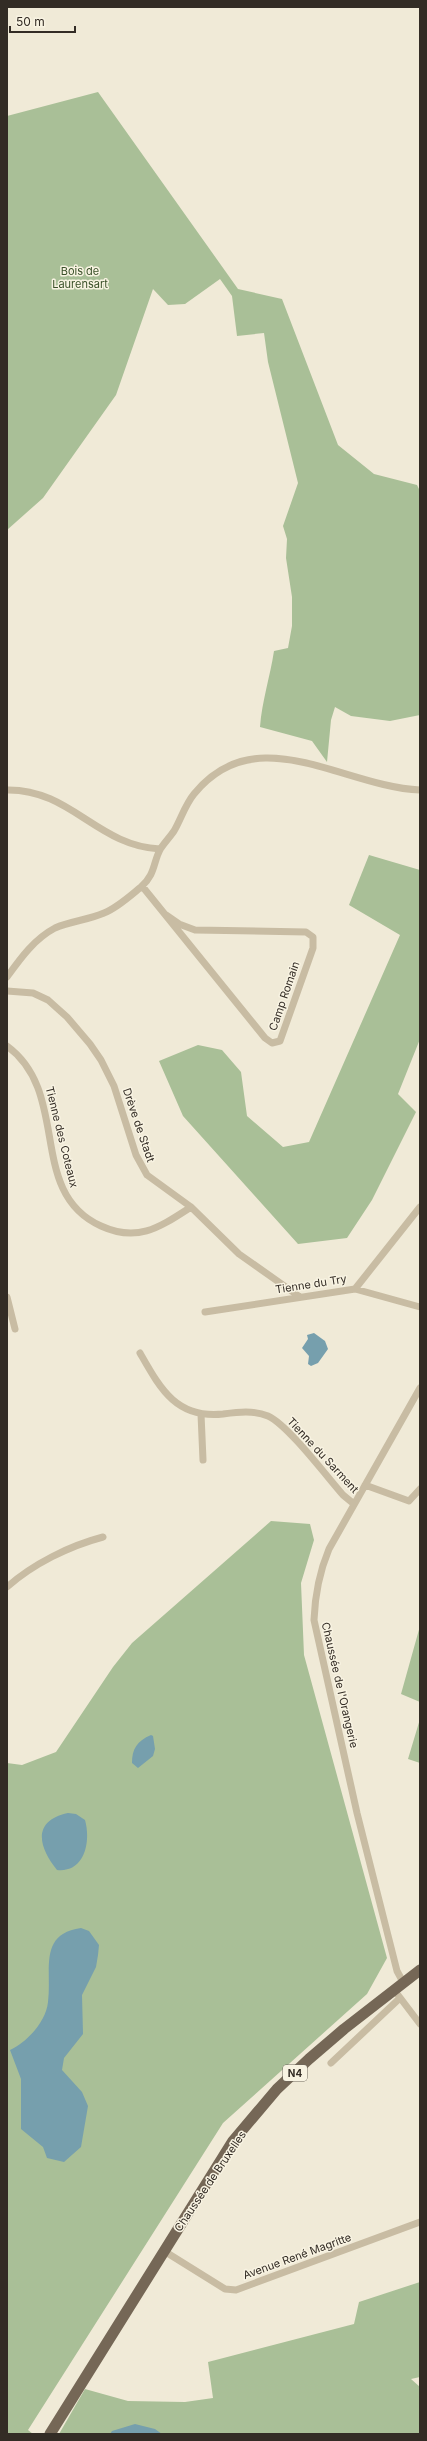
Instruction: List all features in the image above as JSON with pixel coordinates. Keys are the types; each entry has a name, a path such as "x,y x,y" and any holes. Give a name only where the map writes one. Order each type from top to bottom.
{"main road":[{"name":"Chaussée de Bruxelles","path":"50,2434 233,2142 277,2089 344,2029 399,1990 420,1970"}],"street":[{"path":"7,978 30,948 48,933 70,923 106,913 142,886 155,868 160,848 173,833 190,798 201,786 225,768 246,760 263,758 297,760 382,783 420,790"},
{"path":"7,790 34,792 57,800 115,838 129,844 160,848"},
{"name":"Camp Romain","path":"142,886 265,1038 272,1043 280,1041 313,948 313,937 306,932 195,930 179,924 166,915"},
{"name":"Drève de Stadt","path":"7,991 33,993 48,1000 82,1034 101,1060 110,1077 143,1171 154,1182 190,1207 239,1254 300,1297"},
{"name":"Tienne des Coteaux","path":"7,1046 25,1063 38,1082 62,1189 67,1200 79,1213 111,1230 135,1233 158,1228 190,1207"},
{"path":"355,1289 420,1207"},
{"name":"Tienne du Try","path":"205,1312 355,1289 420,1307"},
{"path":"7,1297 15,1329"},
{"name":"Tienne du Sarment","path":"140,1353 168,1396 184,1408 201,1414 252,1412 269,1417 282,1426 343,1495 354,1504"},
{"name":"Chaussée de l'Orangerie","path":"420,1388 354,1504 322,1566 314,1597 314,1620 366,1849 398,1971 399,1990 420,2024"},
{"path":"201,1414 202,1460"},
{"path":"365,1485 409,1501 420,1489"},
{"path":"7,1586 29,1569 87,1541 103,1537"},
{"path":"331,2063 399,1990"},
{"name":"Avenue René Magritte","path":"164,2251 225,2289 236,2290 420,2222"}],"green space":[{"name":"Bois de Laurensart","path":"98,92 238,289 282,299 338,445 374,474 417,485 420,491 420,715 390,721 351,716 335,707 331,720 327,762 312,741 260,727 262,708 274,651 288,648 292,626 292,597 286,558 287,539 283,526 298,483 268,362 264,333 237,336 232,296 220,279 185,304 168,305 153,289 116,395 43,498 7,530 7,116"},
{"path":"369,855 420,870 420,1039 398,1094 416,1112 372,1200 347,1238 298,1244 183,1116 159,1061 198,1045 222,1050 241,1072 247,1116 283,1147 309,1142 400,935 349,905"},
{"path":"271,1521 310,1524 314,1540 301,1583 304,1655 387,1958 367,1994 223,2123 28,2430 33,2434 7,2434 7,1763 22,1765 56,1752 113,1667 132,1643"},
{"path":"420,1626 420,1702 401,1694"},
{"path":"420,1719 420,1763 408,1759"},
{"path":"420,2282 420,2377 411,2379 420,2387 420,2434 59,2434 85,2389 128,2401 185,2402 213,2398 208,2362 354,2324 359,2302"}],"water":[{"path":"314,1333 325,1341 328,1349 318,1363 311,1366 308,1364 309,1356 302,1348 308,1339 307,1335"},
{"path":"151,1735 153,1736 155,1749 153,1756 138,1768 132,1763 134,1750 142,1740"},
{"path":"68,1813 76,1814 85,1820 87,1828 86,1846 80,1861 74,1866 66,1870 57,1870 46,1853 42,1836 48,1822 56,1817"},
{"path":"81,1928 89,1931 99,1945 98,1955 96,1967 82,1995 83,2034 64,2058 62,2070 82,2092 88,2106 81,2147 64,2162 47,2158 43,2147 21,2129 21,2079 10,2050 29,2037 44,2017 48,2002 49,1966 53,1946 58,1938 67,1932"},
{"path":"135,2424 155,2429 162,2434 110,2434 112,2431"}]}
